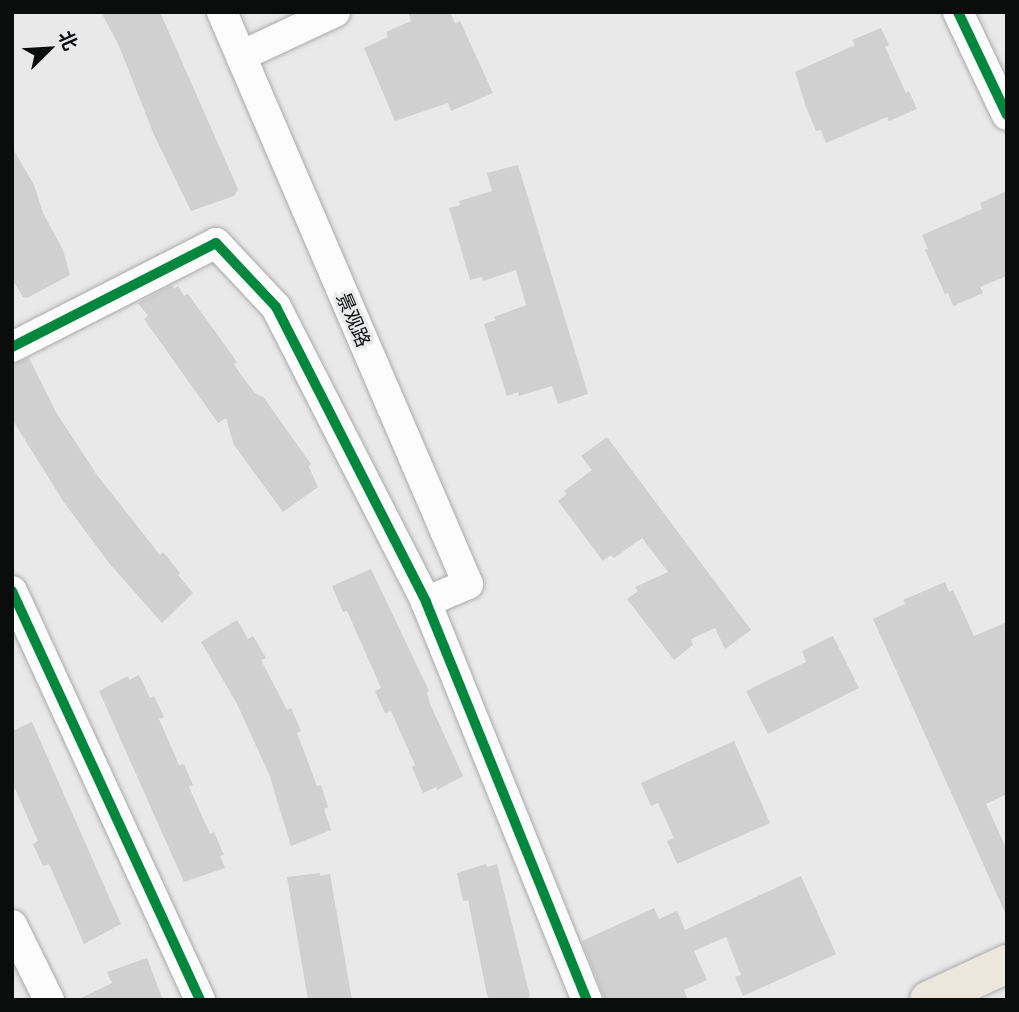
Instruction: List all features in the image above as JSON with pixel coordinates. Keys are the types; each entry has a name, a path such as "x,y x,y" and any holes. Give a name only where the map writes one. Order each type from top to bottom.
{"main road":[{"path":"929,1000 1007,964"}],"street":[{"name":"景观路","path":"222,12 468,584 426,602"},
{"path":"241,56 335,12"},
{"path":"958,12 1007,115"},
{"path":"12,348 216,243 275,307 426,602 587,1000"},
{"path":"12,591 200,1000"},
{"path":"12,925 49,1000"}],"building":[{"path":"101,12 160,12 238,189 234,196 191,211 154,135 119,46"},
{"path":"408,12 450,12 455,23 460,21 493,93 451,111 448,103 395,121 364,48 388,37 386,32 411,21"},
{"path":"881,28 889,45 885,47 906,93 909,91 917,109 889,121 887,117 826,143 821,130 816,131 795,72 855,45 852,40"},
{"path":"12,147 34,185 43,213 63,250 70,275 27,298 23,297 12,279"},
{"path":"518,165 588,394 558,404 552,386 519,396 518,392 507,396 484,324 496,320 494,317 526,305 516,270 483,281 482,277 470,280 449,208 460,205 459,201 492,191 487,173"},
{"path":"1007,191 1007,276 980,287 983,293 953,306 925,250 928,249 922,235 982,209 980,203"},
{"path":"172,285 174,289 178,286 184,296 188,294 237,362 234,364 241,375 255,393 264,398 311,464 309,467 318,487 283,512 234,445 226,418 218,423 144,319 148,316 138,303"},
{"path":"29,358 57,414 97,475 160,555 163,552 193,593 162,623 109,563 63,501 12,419 12,364"},
{"path":"607,437 751,630 725,649 715,628 691,639 693,645 674,660 627,599 638,591 635,587 668,572 642,538 614,558 611,555 603,561 558,501 567,494 564,491 592,470 581,456"},
{"path":"371,569 429,691 430,704 463,776 437,790 436,787 423,793 412,767 415,765 391,711 385,713 375,691 381,688 347,611 343,612 332,586"},
{"path":"945,582 949,592 953,590 974,636 1007,622 1007,794 986,804 1007,850 1007,917 873,619 905,604 903,600"},
{"path":"237,620 248,639 253,636 266,658 261,660 287,710 291,708 301,731 297,733 328,807 324,809 331,830 291,846 269,774 237,704 201,642"},
{"path":"833,636 859,688 768,734 746,691 806,662 802,651"},
{"path":"139,675 150,698 154,696 164,717 159,719 179,765 184,764 193,785 189,787 210,834 214,832 224,855 220,856 225,868 184,882 99,691 128,676 129,680"},
{"path":"32,722 121,924 84,944 49,864 43,866 33,844 38,841 12,782 12,731"},
{"path":"734,741 770,823 677,864 667,841 674,838 658,803 651,806 641,783"},
{"path":"486,864 487,867 497,864 530,996 528,1000 490,1000 487,995 468,900 463,901 457,873"},
{"path":"320,873 320,876 330,874 352,1000 308,1000 287,877"},
{"path":"801,876 836,954 743,996 735,977 741,975 726,937 694,951 707,980 684,990 688,1000 605,1000 582,941 654,908 659,919 677,911 685,930"},
{"path":"147,958 163,1000 77,1000 112,983 107,972"}],"cycle path":[{"path":"958,12 1007,115"},
{"path":"12,347 216,243 276,307 426,602 587,1000"},
{"path":"12,591 200,1000"}]}
